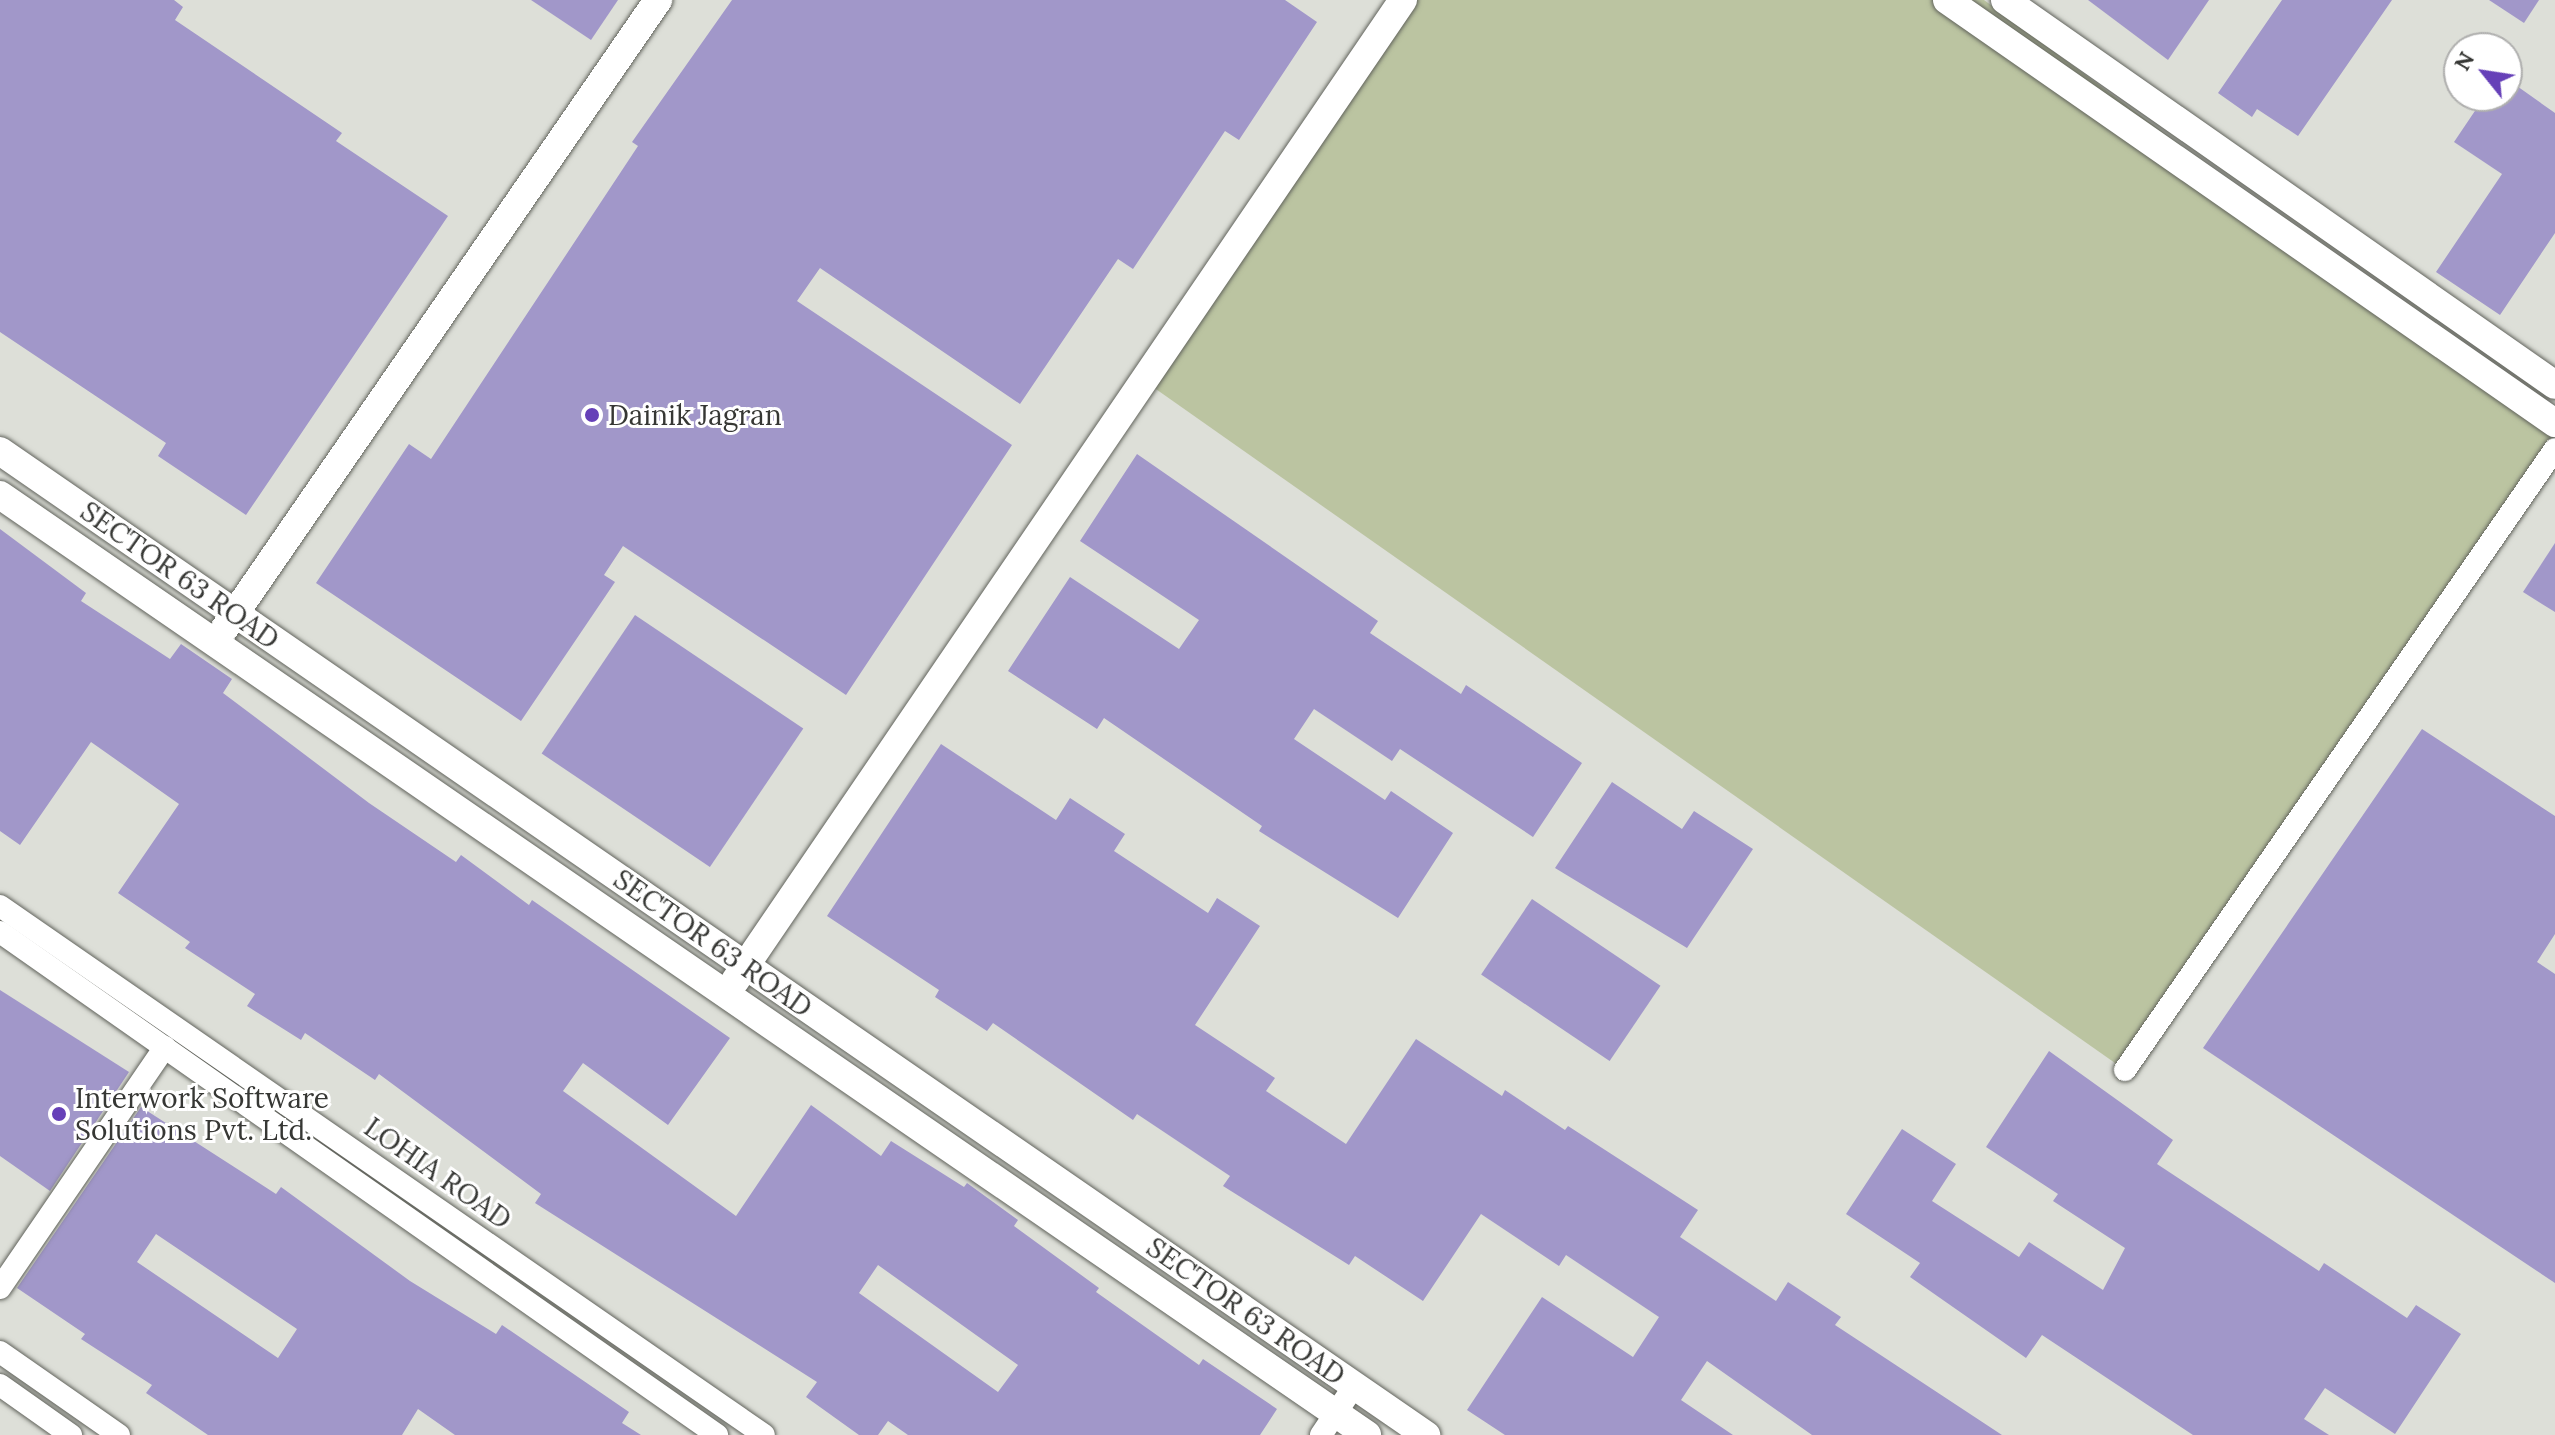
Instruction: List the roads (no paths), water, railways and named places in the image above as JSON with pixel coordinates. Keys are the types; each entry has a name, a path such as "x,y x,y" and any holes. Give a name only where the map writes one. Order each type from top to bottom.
{"street":[{"path":"214,643 658,0"},
{"path":"724,996 1403,0"},
{"path":"1947,0 2555,423"},
{"path":"2005,0 2555,385"},
{"path":"2125,1070 2555,449"},
{"name":"SECTOR 63 ROAD","path":"0,451 1426,1435"},
{"name":"SECTOR 63 ROAD","path":"0,495 1347,1429"},
{"name":"LOHIA ROAD","path":"0,906 764,1435"},
{"name":"LOHIA ROAD","path":"0,932 717,1435"},
{"path":"0,1288 165,1047"},
{"path":"0,1352 119,1435"},
{"path":"0,1385 71,1435"},
{"path":"1347,1429 1365,1393"}],"place":[{"name":"Dainik Jagran","path":"592,415"},
{"name":"Interwork Software Solutions Pvt. Ltd.","path":"59,1114"}]}
